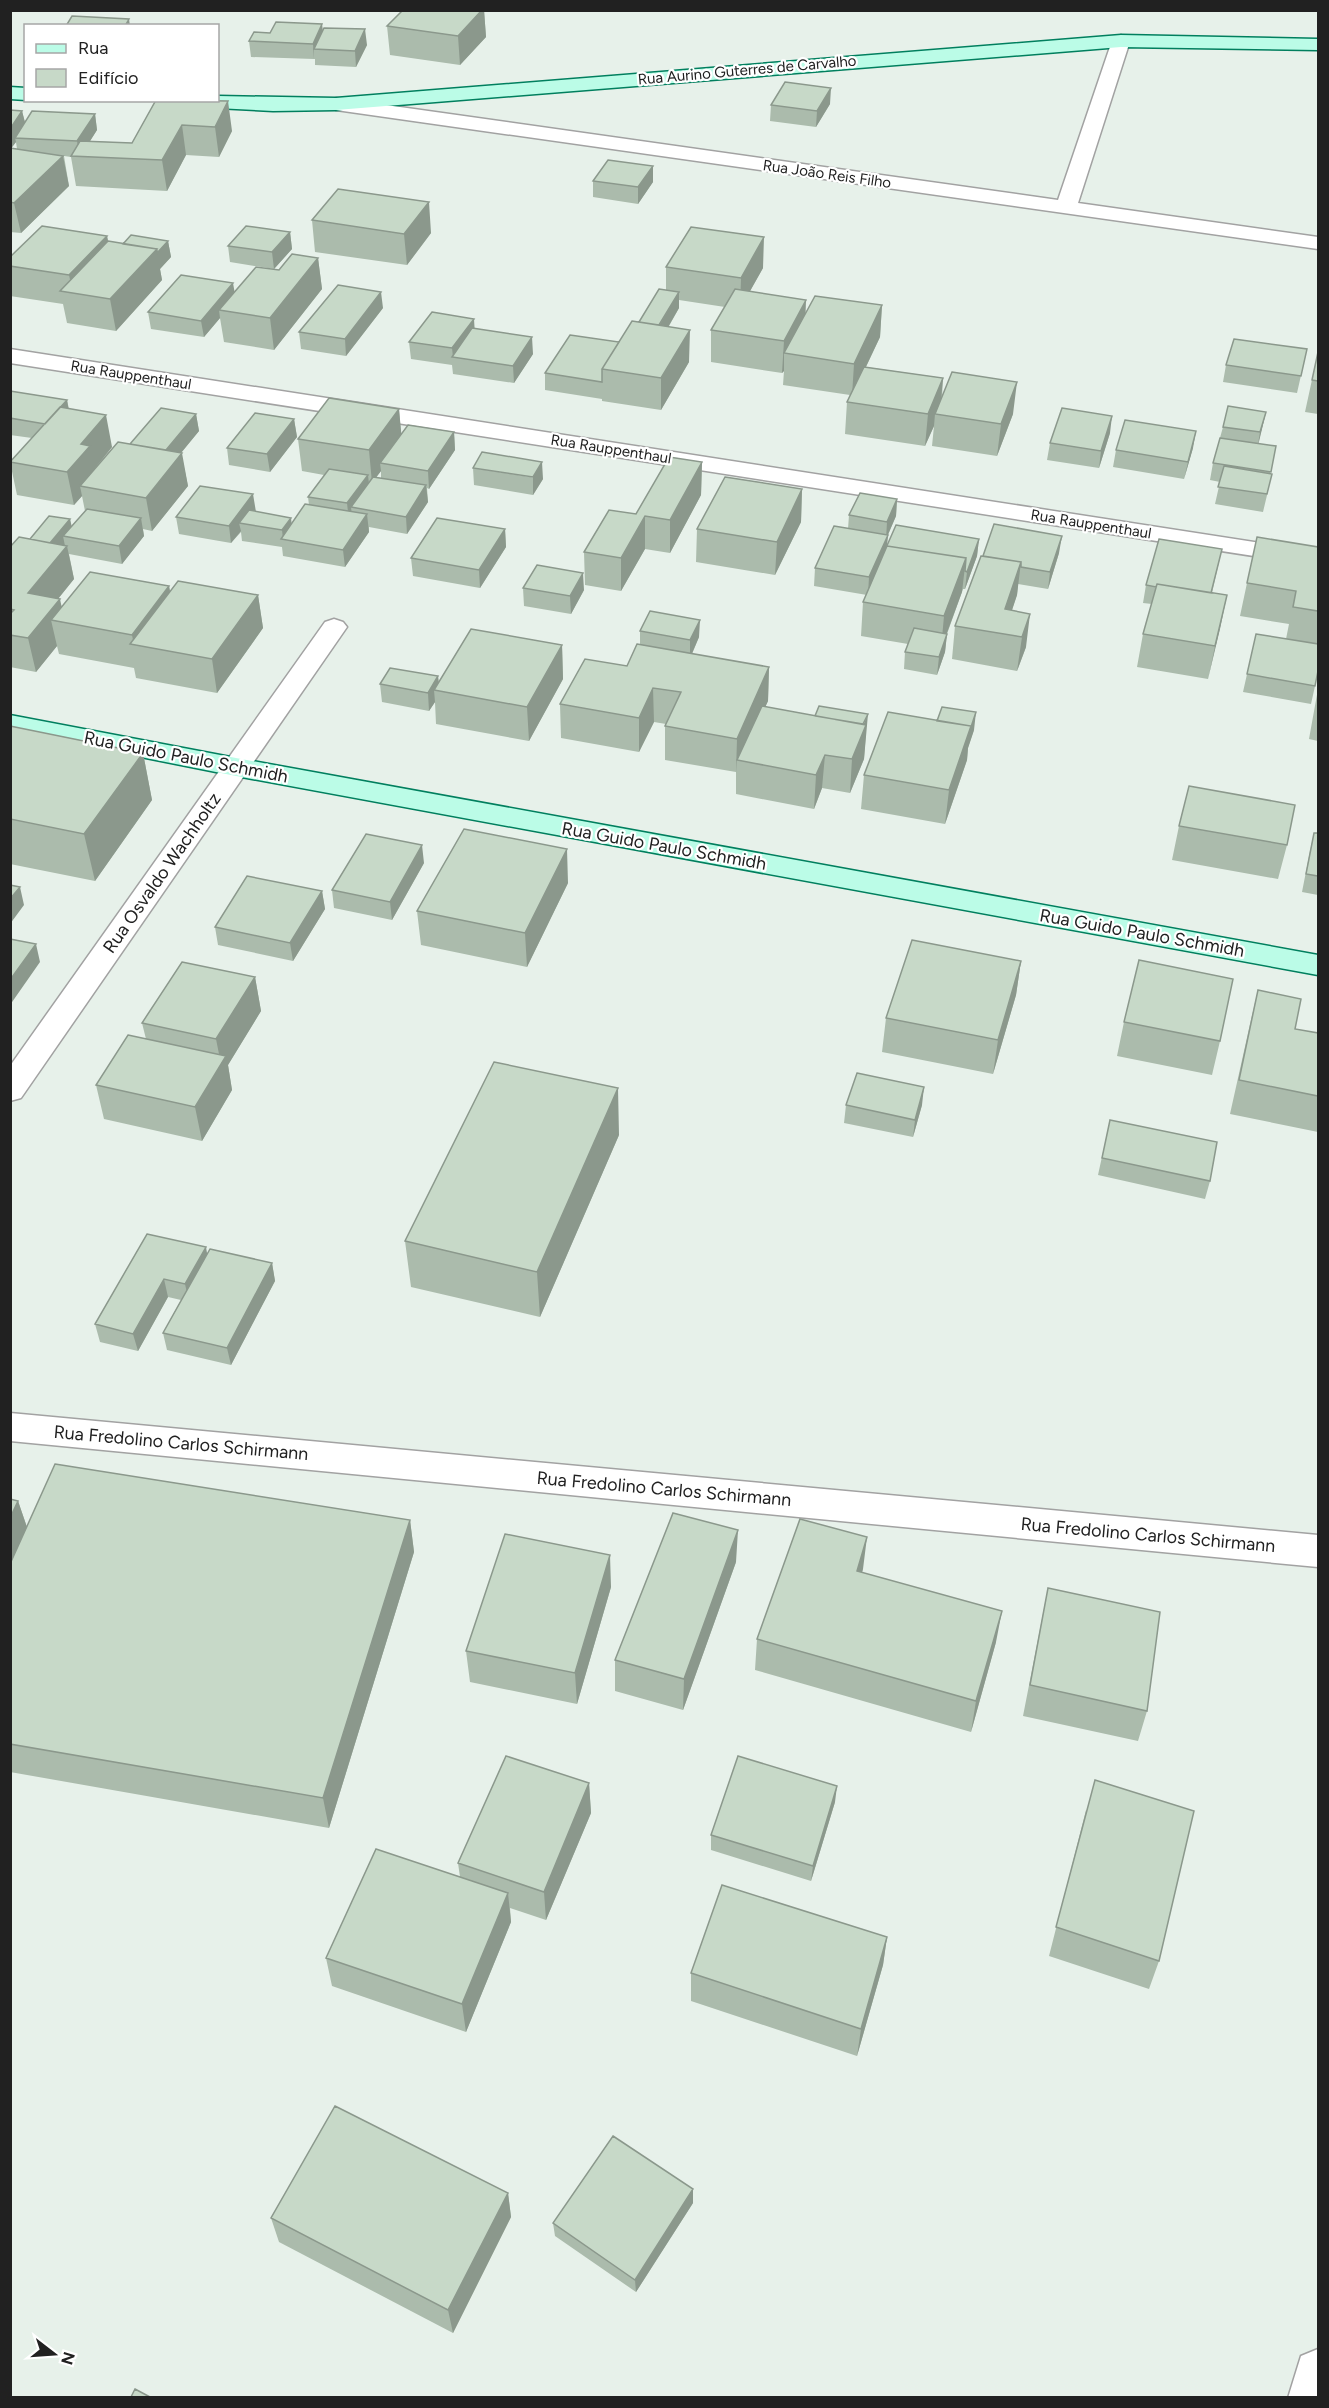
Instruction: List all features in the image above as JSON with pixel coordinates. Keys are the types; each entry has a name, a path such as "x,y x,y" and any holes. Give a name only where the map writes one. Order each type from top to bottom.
{"street":[{"name":"Rua Aurino Guterres de Carvalho","path":"215,102 273,105 336,104 1120,41 1318,45"},
{"path":"1066,208 1120,41"},
{"name":"Rua João Reis Filho","path":"336,104 1318,243"},
{"name":"Rua Rauppenthaul","path":"10,356 1318,559"},
{"name":"Rua Osvaldo Wachholtz","path":"10,1090 334,627"},
{"name":"Rua Guido Paulo Schmidh","path":"10,723 236,767 1318,965"},
{"name":"Rua Fredolino Carlos Schirmann","path":"10,1427 1318,1551"},
{"path":"1312,2397 1318,2373"}],"building":[{"path":"403,10 482,10 458,36 387,26"},
{"path":"72,16 129,19 126,24 67,24"},
{"path":"276,22 322,24 313,44 249,41 254,32 270,33"},
{"path":"324,28 365,29 355,51 314,49"},
{"path":"785,82 831,88 817,111 771,105"},
{"path":"228,101 215,127 182,125 162,160 71,156 80,141 132,143 155,102"},
{"path":"10,110 22,111 10,129"},
{"path":"32,111 95,114 77,141 15,138"},
{"path":"10,148 63,156 14,203 10,202"},
{"path":"608,160 653,166 638,187 593,181"},
{"path":"338,189 429,202 404,234 312,220"},
{"path":"42,226 107,236 69,275 10,266 10,257"},
{"path":"246,226 290,232 272,252 228,246"},
{"path":"691,227 764,237 741,278 666,267"},
{"path":"131,235 168,241 157,253 157,249 123,244"},
{"path":"108,241 157,249 110,299 60,291"},
{"path":"292,254 318,258 270,318 219,310 256,267 279,270"},
{"path":"181,275 233,283 201,321 148,312"},
{"path":"338,285 381,292 345,339 299,332"},
{"path":"659,289 679,292 659,325 639,322"},
{"path":"735,289 806,300 784,341 711,330"},
{"path":"815,296 882,305 854,364 784,353"},
{"path":"432,312 474,319 452,348 409,342"},
{"path":"632,321 690,330 661,378 602,369"},
{"path":"472,328 532,337 513,366 452,357"},
{"path":"570,335 619,342 602,369 602,382 545,373"},
{"path":"1234,339 1307,349 1301,376 1226,365"},
{"path":"1318,352 1318,381 1312,380"},
{"path":"864,367 943,378 928,414 847,402"},
{"path":"952,372 1017,382 1001,424 935,414"},
{"path":"10,391 67,400 45,424 10,418"},
{"path":"329,398 399,409 369,450 298,439"},
{"path":"1228,406 1266,412 1260,432 1223,427"},
{"path":"60,407 106,415 81,444 90,446 67,472 10,462"},
{"path":"161,408 196,414 166,450 130,444"},
{"path":"1062,408 1112,416 1101,451 1050,443"},
{"path":"255,413 294,419 267,454 227,448"},
{"path":"1125,420 1196,431 1188,462 1116,450"},
{"path":"408,425 454,432 428,471 380,463"},
{"path":"1220,438 1276,446 1271,472 1213,463"},
{"path":"118,442 182,453 146,498 80,486"},
{"path":"482,452 542,462 533,477 473,468"},
{"path":"669,457 702,462 670,520 645,516 621,558 584,552 609,510 636,514"},
{"path":"1224,466 1272,474 1267,494 1218,487"},
{"path":"329,469 368,475 347,503 308,497"},
{"path":"373,477 426,485 406,517 351,507"},
{"path":"725,477 802,489 777,542 697,529"},
{"path":"200,486 253,494 229,526 176,517"},
{"path":"860,493 897,499 887,522 849,515"},
{"path":"305,504 367,514 343,550 281,539"},
{"path":"87,509 141,518 119,546 63,536"},
{"path":"249,510 291,518 282,530 239,523"},
{"path":"49,516 70,519 50,543 30,539"},
{"path":"437,518 505,529 479,570 411,558"},
{"path":"994,524 1062,536 1050,572 1021,567 1021,562 983,556"},
{"path":"896,525 979,539 967,572 965,571 966,558 887,546 882,557"},
{"path":"834,526 888,535 869,577 815,568"},
{"path":"19,537 67,546 28,593 60,599 28,638 10,635 10,614 14,610 10,609 10,547"},
{"path":"1257,537 1318,547 1318,611 1293,607 1296,591 1247,583"},
{"path":"1159,539 1222,549 1211,593 1157,584 1156,587 1146,585"},
{"path":"887,546 966,558 944,616 863,602"},
{"path":"981,556 1021,562 1005,609 1030,614 1022,637 955,626"},
{"path":"537,565 583,573 570,596 523,588"},
{"path":"90,572 169,586 132,635 51,620"},
{"path":"178,581 258,595 212,659 130,644"},
{"path":"1157,584 1227,595 1215,646 1143,634"},
{"path":"650,611 700,620 690,640 640,631"},
{"path":"914,628 947,634 939,657 905,652"},
{"path":"471,629 562,645 527,707 434,690"},
{"path":"1256,634 1318,644 1318,671 1315,686 1247,674"},
{"path":"637,644 769,667 737,739 665,726 681,692 653,688 639,718 560,704 585,659 627,666"},
{"path":"390,668 438,676 428,693 380,684"},
{"path":"762,706 866,725 852,759 825,755 816,775 737,760"},
{"path":"819,706 868,714 863,724 815,716"},
{"path":"942,707 976,712 970,730 971,726 937,721"},
{"path":"888,712 971,726 949,790 864,775"},
{"path":"10,726 143,753 84,834 10,819"},
{"path":"1189,786 1295,805 1287,845 1179,826"},
{"path":"464,829 567,849 525,933 417,911"},
{"path":"1314,833 1318,833 1318,876 1306,874"},
{"path":"366,834 422,845 390,902 332,890"},
{"path":"247,876 322,891 290,943 215,927"},
{"path":"10,885 20,887 10,899"},
{"path":"10,939 36,944 10,980"},
{"path":"912,940 1021,961 998,1040 886,1018"},
{"path":"1139,960 1233,979 1220,1041 1124,1022"},
{"path":"182,962 255,977 216,1039 142,1023"},
{"path":"1258,990 1301,999 1295,1029 1318,1033 1318,1096 1239,1080"},
{"path":"128,1035 226,1056 195,1107 96,1085"},
{"path":"494,1062 618,1088 537,1272 405,1241"},
{"path":"857,1073 924,1087 915,1120 846,1105"},
{"path":"1110,1120 1217,1142 1210,1181 1102,1158"},
{"path":"147,1234 206,1247 185,1284 164,1279 133,1334 95,1324"},
{"path":"210,1249 272,1263 227,1348 163,1333"},
{"path":"55,1464 410,1520 323,1798 10,1744 10,1564"},
{"path":"10,1499 18,1501 10,1518"},
{"path":"673,1513 738,1530 684,1679 615,1660"},
{"path":"800,1519 867,1537 857,1571 1002,1611 976,1701 757,1639"},
{"path":"505,1534 610,1555 575,1673 466,1651"},
{"path":"1048,1588 1160,1612 1147,1711 1030,1685"},
{"path":"506,1756 589,1783 544,1892 458,1863"},
{"path":"738,1756 837,1786 813,1866 711,1835"},
{"path":"1095,1780 1194,1811 1159,1961 1056,1927"},
{"path":"376,1849 508,1893 462,2004 326,1958"},
{"path":"722,1885 887,1937 861,2029 691,1973"},
{"path":"335,2106 508,2193 448,2310 271,2218"},
{"path":"613,2136 693,2189 635,2280 553,2223"},
{"path":"135,2389 150,2397 131,2397"}]}
